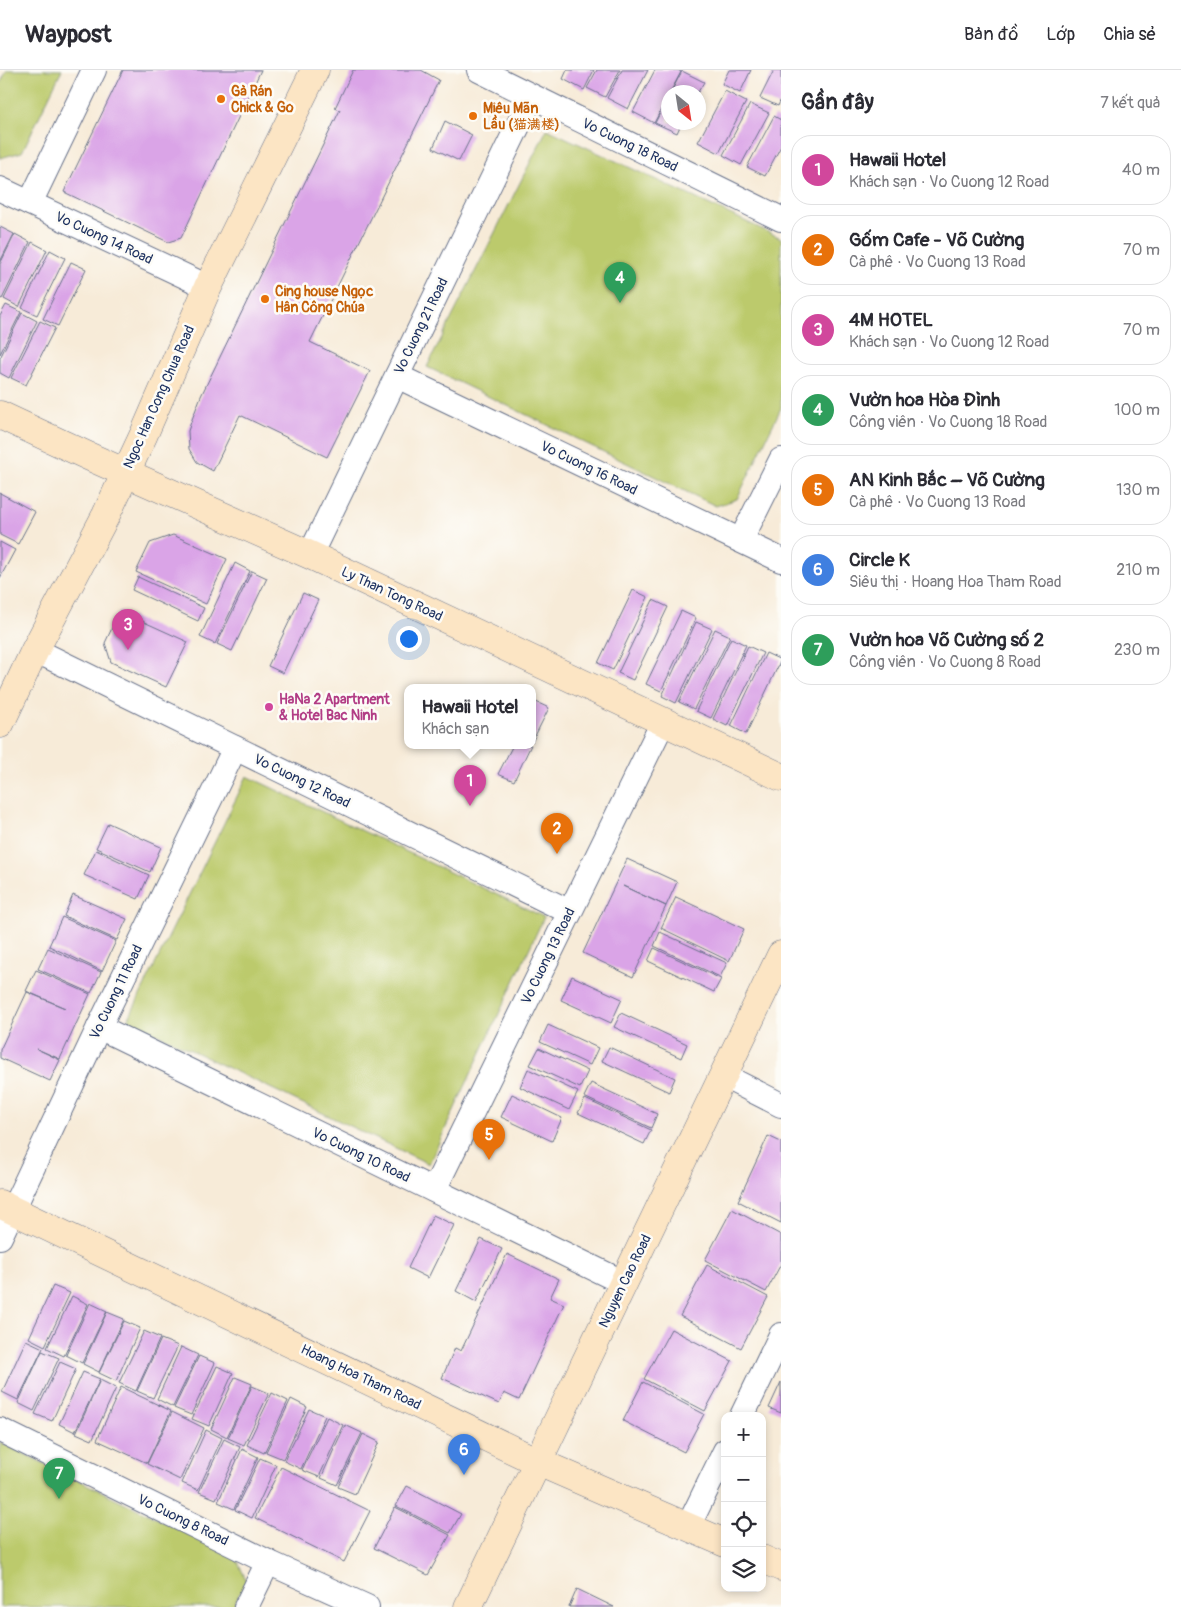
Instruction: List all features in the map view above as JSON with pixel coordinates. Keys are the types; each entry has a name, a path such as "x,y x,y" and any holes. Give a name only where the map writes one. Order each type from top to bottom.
{"street":[{"path":"30,203 94,70"},
{"name":"Ngoc Han Cong Chua Road","path":"0,724 35,650 106,515 144,434 208,287 315,70"},
{"name":"Vo Cuong 18 Road","path":"478,70 781,219"},
{"name":"Vo Cuong 21 Road","path":"310,555 532,97"},
{"name":"Vo Cuong 14 Road","path":"0,189 208,287"},
{"name":"Vo Cuong 16 Road","path":"397,376 781,560"},
{"name":"Ly Than Tong Road","path":"0,415 310,555 781,777"},
{"path":"741,540 781,460"},
{"name":"Vo Cuong 12 Road","path":"35,650 570,912"},
{"name":"Vo Cuong 13 Road","path":"434,1190 663,722"},
{"name":"Vo Cuong 11 Road","path":"0,1237 6,1207 99,1027 235,748"},
{"name":"Nguyen Cao Road","path":"468,1607 781,955"},
{"name":"Vo Cuong 10 Road","path":"99,1027 624,1283"},
{"path":"724,1076 781,1105"},
{"name":"Hoang Hoa Tham Road","path":"6,1207 538,1462 721,1540"},
{"path":"744,1412 781,1335"},
{"name":"Vo Cuong 8 Road","path":"0,1430 268,1562 367,1607"},
{"path":"688,1527 722,1457"},
{"path":"766,1561 781,1567"},
{"path":"246,1607 268,1562"}],"green space":[{"path":"7,70 62,70 22,152 0,158 0,84"},
{"path":"547,129 781,238 781,408 737,499 716,506 427,367"},
{"path":"247,776 544,917 429,1164 128,1020"},
{"path":"0,1442 236,1557 246,1580 233,1607 0,1607"}],"building":[{"path":"123,70 261,70 181,238 168,242 64,192"},
{"path":"353,70 421,70 439,80 310,342 370,371 327,457 240,415 213,471 197,462 189,449 188,431 191,422 201,396 340,110 335,108"},
{"path":"567,70 594,70 584,90 563,79"},
{"path":"597,70 620,70 605,97 587,88"},
{"path":"622,70 648,70 628,109 607,98"},
{"path":"655,70 678,70 681,72 674,85 661,85 661,110 654,123 633,112"},
{"path":"729,70 751,70 740,93 722,84"},
{"path":"774,70 781,70 781,99 778,106 760,98"},
{"path":"682,71 704,82 702,85 675,85"},
{"path":"725,91 746,102 719,153 698,142"},
{"path":"750,104 769,113 741,165 723,155"},
{"path":"661,111 661,126 655,123"},
{"path":"774,116 781,120 781,146 765,176 747,167"},
{"path":"445,121 472,135 459,161 433,148"},
{"path":"0,227 14,234 0,262"},
{"path":"15,234 30,242 2,299 0,298 0,264"},
{"path":"32,242 47,250 19,307 4,299"},
{"path":"50,250 65,258 37,315 22,308"},
{"path":"71,262 86,269 58,326 43,319"},
{"path":"6,305 21,312 0,354 0,316"},
{"path":"22,313 37,321 9,378 0,373 0,358"},
{"path":"40,321 55,328 26,385 11,378"},
{"path":"0,493 35,512 18,544 0,535"},
{"path":"173,535 227,559 206,604 136,572 150,543"},
{"path":"0,542 15,550 0,578"},
{"path":"235,563 250,571 215,644 200,637"},
{"path":"252,571 267,578 232,651 217,644"},
{"path":"138,577 204,608 198,621 132,590"},
{"path":"633,590 648,597 613,670 598,663"},
{"path":"303,593 318,600 283,673 268,666"},
{"path":"653,600 668,607 633,680 618,673"},
{"path":"120,611 188,642 166,687 111,662 105,643"},
{"path":"681,611 696,618 661,691 646,684"},
{"path":"696,622 712,629 676,703 662,696"},
{"path":"715,629 730,636 694,709 679,702"},
{"path":"731,638 746,645 711,718 696,711"},
{"path":"748,646 763,653 727,726 713,719"},
{"path":"766,653 781,660 746,734 731,726"},
{"path":"536,702 549,708 536,734"},
{"path":"511,749 529,749 514,781 498,774"},
{"path":"108,823 161,847 150,872 96,848"},
{"path":"96,850 149,875 138,899 84,875"},
{"path":"627,859 677,882 633,977 583,953"},
{"path":"73,895 127,919 117,940 64,916"},
{"path":"676,897 744,929 729,961 661,928"},
{"path":"62,917 116,941 102,971 49,946"},
{"path":"660,932 727,963 720,977 654,946"},
{"path":"48,948 101,972 91,993 38,969"},
{"path":"654,948 721,979 714,992 648,961"},
{"path":"36,970 90,994 60,1059 37,1049 60,1060 50,1081 0,1058 0,1050 27,992 65,1008 26,991"},
{"path":"572,976 622,999 611,1023 561,1000"},
{"path":"621,1013 687,1044 681,1058 614,1027"},
{"path":"548,1025 598,1048 590,1065 540,1042"},
{"path":"609,1047 675,1078 669,1092 602,1061"},
{"path":"539,1048 588,1071 580,1088 530,1065"},
{"path":"528,1069 578,1092 569,1110 520,1087"},
{"path":"591,1083 657,1114 651,1128 584,1097"},
{"path":"512,1094 562,1118 552,1141 501,1117"},
{"path":"585,1099 651,1130 644,1144 578,1113"},
{"path":"768,1136 781,1142 781,1223 738,1201"},
{"path":"732,1209 781,1235 781,1264 766,1292 705,1260"},
{"path":"433,1215 454,1225 428,1278 408,1268"},
{"path":"481,1239 502,1249 476,1302 456,1291"},
{"path":"507,1254 559,1279 550,1298 564,1304 519,1400 504,1393 499,1404 442,1378 455,1348 461,1351"},
{"path":"707,1265 768,1297 741,1348 680,1316"},
{"path":"53,1286 70,1293 45,1346 29,1338"},
{"path":"72,1296 88,1304 64,1356 47,1348"},
{"path":"90,1303 107,1311 82,1363 66,1355"},
{"path":"107,1312 124,1319 99,1372 83,1364"},
{"path":"124,1321 140,1328 116,1381 99,1373"},
{"path":"671,1329 732,1361 705,1411 644,1379"},
{"path":"144,1331 160,1338 136,1391 119,1383"},
{"path":"161,1339 178,1346 153,1398 137,1391"},
{"path":"26,1340 43,1348 18,1400 2,1392"},
{"path":"181,1347 198,1355 173,1407 157,1399"},
{"path":"42,1351 59,1358 34,1411 18,1403"},
{"path":"199,1356 215,1363 191,1415 174,1408"},
{"path":"60,1362 76,1369 52,1421 35,1414"},
{"path":"217,1366 233,1373 209,1426 192,1419"},
{"path":"83,1372 100,1379 75,1432 59,1424"},
{"path":"235,1377 252,1384 227,1437 211,1429"},
{"path":"100,1380 116,1388 92,1440 76,1433"},
{"path":"643,1382 704,1414 684,1452 623,1421"},
{"path":"781,1382 781,1413 769,1408"},
{"path":"252,1386 269,1393 244,1445 228,1438"},
{"path":"121,1387 171,1411 147,1463 97,1440"},
{"path":"272,1393 288,1401 264,1453 247,1445"},
{"path":"291,1399 307,1407 283,1459 266,1452"},
{"path":"309,1409 325,1416 301,1469 284,1461"},
{"path":"172,1412 204,1428 180,1480 147,1464"},
{"path":"327,1417 343,1425 319,1477 302,1470"},
{"path":"345,1425 362,1433 337,1485 321,1478"},
{"path":"206,1430 222,1438 198,1490 182,1483"},
{"path":"363,1434 379,1442 355,1494 338,1487"},
{"path":"224,1439 240,1447 216,1499 199,1492"},
{"path":"242,1449 258,1457 234,1509 218,1502"},
{"path":"260,1458 276,1465 252,1518 235,1510"},
{"path":"281,1467 370,1511 344,1562 255,1518"},
{"path":"407,1486 461,1514 450,1533 396,1506"},
{"path":"395,1507 450,1535 428,1575 374,1548"},
{"path":"577,1589 614,1607 569,1607"}],"place":[{"name":"Gà Rán Chick & Go","path":"221,99"},
{"name":"Miêu Mãn Lầu (猫满楼)","path":"473,116"},
{"name":"Cing house Ngọc Hân Công Chúa","path":"265,299"},
{"name":"Vườn hoa Hòa Đình","path":"620,303"},
{"name":"4M HOTEL","path":"128,650"},
{"name":"HaNa 2 Apartment & Hotel Bac Ninh","path":"269,707"},
{"name":"Hawaii Hotel","path":"470,806"},
{"name":"Gốm Cafe - Võ Cường","path":"557,854"},
{"name":"AN Kinh Bắc – Võ Cường","path":"489,1160"},
{"name":"Circle K","path":"464,1475"},
{"name":"Vườn hoa Võ Cường số 2","path":"59,1499"}]}
